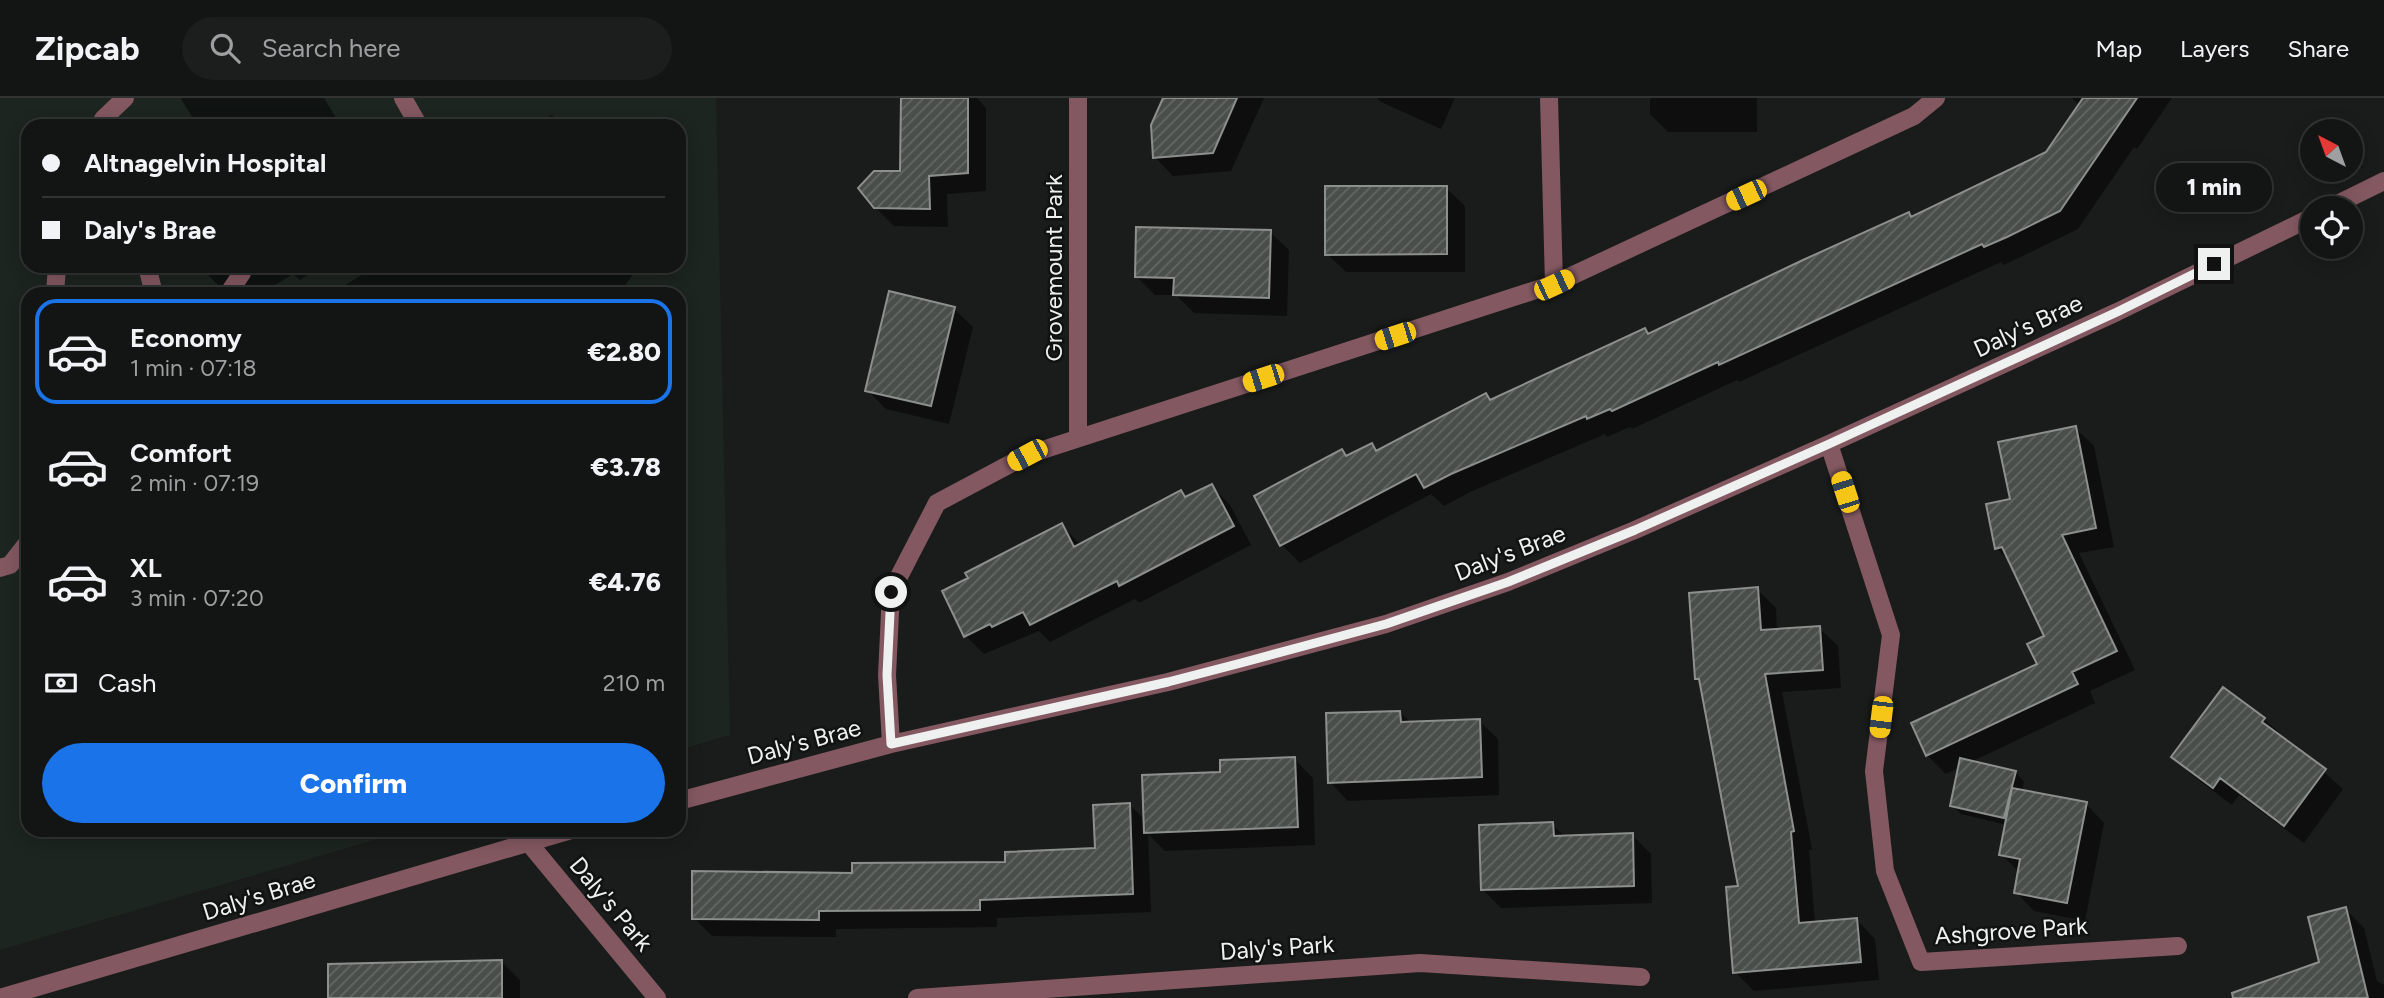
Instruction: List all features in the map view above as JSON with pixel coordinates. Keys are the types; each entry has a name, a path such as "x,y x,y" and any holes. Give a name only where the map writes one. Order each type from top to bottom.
{"street":[{"path":"104,119 125,98"},
{"path":"403,98 415,119"},
{"name":"Grovemount Park","path":"1078,98 1078,438"},
{"path":"1549,98 1554,285"},
{"path":"891,744 887,675 891,592 937,503 1027,455 1554,285 1914,116 1936,98"},
{"path":"2353,196 2384,181"},
{"name":"Daly's Brae","path":"686,799 891,744 1168,682 1386,624 1508,582 1635,530 1829,444 2117,312 2300,223"},
{"path":"233,287 242,273"},
{"name":"Ashgrove Park","path":"1829,444 1891,635 1874,771 1885,871 1921,962 2178,946"},
{"path":"0,568 10,565 21,551"},
{"name":"Daly's Brae","path":"0,998 546,837"},
{"name":"Daly's Park","path":"528,842 657,998"},
{"name":"Daly's Park","path":"917,998 1420,963 1641,977"}],"shaded area":[{"path":"0,98 716,98 730,735 686,748 686,287 21,287 21,837 384,837 0,950"}],"building":[{"path":"901,98 968,98 968,173 929,176 930,209 874,208 858,188 874,171 900,171"},
{"path":"1163,98 1237,98 1213,153 1153,158 1151,125"},
{"path":"2083,98 2137,98 2060,211 2007,237 1984,247 1982,244 1719,365 1718,362 1612,411 1610,409 1587,419 1586,416 1424,488 1416,474 1280,546 1254,496 1342,449 1346,456 1372,443 1376,451 1486,393 1490,400 1645,328 1648,334 1909,212 1911,217 2046,152"},
{"path":"1325,186 1447,186 1447,254 1325,255"},
{"path":"1136,227 1271,230 1269,298 1173,295 1174,278 1135,277"},
{"path":"889,291 955,307 931,406 865,391"},
{"path":"2076,426 2096,528 2062,535 2117,651 2072,672 2078,684 1926,756 1911,723 2037,664 2027,644 2044,636 2002,547 1995,549 1986,504 2010,499 1998,442"},
{"path":"1212,484 1234,526 1119,586 1117,581 1030,625 1023,612 964,637 942,591 968,578 965,573 1062,523 1074,547 1181,490 1185,497"},
{"path":"1758,587 1761,630 1820,626 1823,670 1765,674 1794,831 1791,832 1799,923 1857,918 1861,962 1733,973 1726,887 1738,886 1699,679 1695,679 1689,593"},
{"path":"2223,687 2265,718 2262,722 2326,769 2284,826 2220,778 2213,788 2171,757"},
{"path":"1400,711 1401,722 1480,719 1482,777 1328,783 1326,713"},
{"path":"1295,757 1298,827 1144,833 1142,775 1220,772 1220,760"},
{"path":"1960,758 2016,771 2004,818 1950,806"},
{"path":"2012,788 2087,802 2067,903 2014,893 2020,859 1999,855"},
{"path":"1130,803 1133,894 980,900 980,910 819,911 819,920 692,919 692,871 852,873 852,863 1005,862 1005,852 1095,848 1093,805"},
{"path":"1553,822 1554,836 1633,833 1634,886 1481,890 1479,825"},
{"path":"2346,907 2368,998 2233,998 2232,993 2319,962 2308,917"},
{"path":"502,960 502,998 328,998 328,964"}],"route":[{"path":"891,592 887,675 891,744 1168,682 1386,624 1508,582 1635,530 1829,444 2117,312 2214,264"}]}
